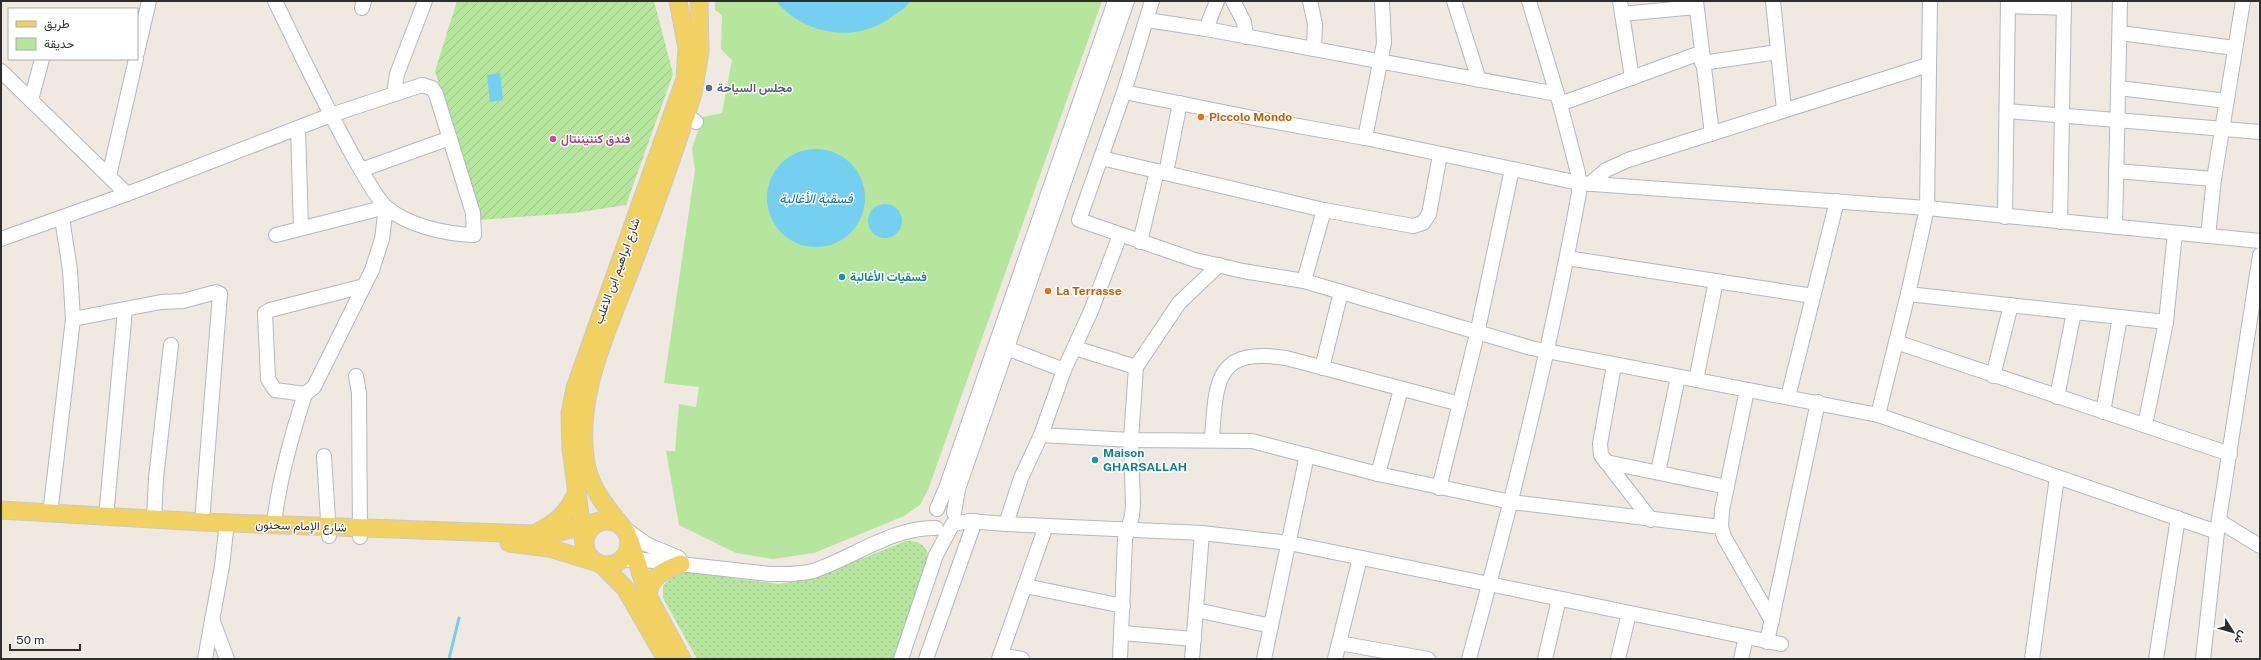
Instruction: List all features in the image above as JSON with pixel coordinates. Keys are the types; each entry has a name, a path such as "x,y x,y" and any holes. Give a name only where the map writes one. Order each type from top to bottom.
{"main road":[{"name":"شارع ابراهيم ابن الاغلب","path":"584,544 583,526 571,449 570,414 575,388 685,79 687,48 678,1"},
{"name":"شارع ابراهيم ابن الاغلب","path":"625,531 593,486 587,468 584,434 586,406 599,355 691,118 697,73 700,33 699,1"},
{"path":"534,534 563,516 571,506 577,492"},
{"name":"شارع الإمام سحنون","path":"1,510 202,522 274,524 328,531"},
{"name":"شارع الإمام سحنون","path":"1,518 226,531 534,534 560,532 600,521"},
{"path":"666,659 625,588 586,551 584,544 588,530 600,521 614,521 625,531 626,555 682,659"},
{"name":"شارع الإمام سحنون","path":"360,532 525,545 561,551 598,564"},
{"path":"598,564 609,565 628,559"},
{"path":"648,596 649,588 656,577 681,564"}],"street":[{"path":"138,49 149,1"},
{"path":"1,240 127,194 331,116 422,85 432,88 436,94 473,213 474,235 453,234 416,224 386,207 361,170 331,116 275,1"},
{"path":"394,94 397,74 425,1"},
{"path":"936,555 936,528 932,522 935,510 946,488 1115,1"},
{"path":"901,659 936,555 953,520 958,489 1127,1"},
{"path":"1152,1 1124,92 1079,220 1140,242 1218,265 1304,281 1477,334 1548,352 1818,402 1878,415 2178,518 2218,526 2260,546"},
{"path":"1206,29 1217,1"},
{"path":"1234,1 1244,22 1246,37"},
{"path":"1310,1 1315,24 1314,49"},
{"path":"1365,138 1381,62 1385,27 1382,1"},
{"path":"1454,1 1479,80"},
{"path":"1469,659 1511,502 1548,352 1567,258 1585,183 1529,1"},
{"path":"1773,1 1784,110"},
{"path":"1878,415 1908,294 1927,208 1930,1"},
{"path":"2115,227 2120,1"},
{"path":"2208,236 2214,179 2224,129 2243,1"},
{"path":"1632,78 1621,8 1696,4 1701,58 1712,134"},
{"path":"2005,217 2008,4 2064,4 2060,222"},
{"path":"1147,20 1206,29 1479,80 1559,99 1701,58 1778,52"},
{"path":"2120,32 2235,48"},
{"path":"31,100 42,60"},
{"path":"110,176 136,60"},
{"path":"1585,183 1606,170 1628,160 1928,65"},
{"path":"1,73 31,100 127,194"},
{"path":"2119,88 2227,101"},
{"path":"1124,92 1365,138 1440,155 1585,183 1927,208 2005,217 2260,241"},
{"path":"1140,242 1162,172 1180,103"},
{"path":"2007,111 2260,132"},
{"path":"298,129 302,228"},
{"path":"361,170 450,138"},
{"path":"1101,158 1324,210 1395,224 1418,226 1426,219 1428,214 1440,155"},
{"path":"1439,488 1477,334 1512,169"},
{"path":"2116,171 2214,179"},
{"path":"1788,397 1837,201"},
{"path":"276,235 386,207"},
{"path":"274,524 277,493 288,445 305,394 314,387 364,286 378,254 384,227 386,207"},
{"path":"1304,281 1324,210"},
{"path":"50,514 73,319 70,270 62,218"},
{"path":"2145,425 2166,322 2175,233"},
{"path":"1006,524 1021,478 1120,235"},
{"path":"2203,659 2218,526 2230,454 2255,325 2260,255"},
{"path":"1567,258 1813,296"},
{"path":"1120,659 1127,530 1132,516 1133,504 1131,440 1136,367 1180,303 1218,265"},
{"path":"1696,380 1716,281"},
{"path":"305,394 279,392 275,390 270,382 265,313 270,310 364,286"},
{"path":"73,319 161,302 184,301 216,292 220,294 202,522"},
{"path":"1322,368 1341,292"},
{"path":"1908,294 2166,322"},
{"path":"1993,376 2011,304"},
{"path":"106,517 125,310"},
{"path":"2057,397 2074,312"},
{"path":"2103,412 2120,317"},
{"path":"1896,342 1993,376 2230,454"},
{"path":"154,519 156,478 171,344"},
{"path":"1006,348 1064,370"},
{"path":"1075,348 1136,367"},
{"path":"1212,439 1217,387 1224,373 1240,358 1265,354 1286,358 1460,404"},
{"path":"1614,364 1600,444 1601,455 1651,520"},
{"path":"356,376 359,393 360,532"},
{"path":"1658,472 1678,377"},
{"path":"1378,474 1401,389"},
{"path":"1747,390 1720,527 1724,537 1772,621"},
{"path":"953,520 1006,524 1202,533 1289,543 1774,643 1772,621 1818,402"},
{"path":"1040,434 1131,440 1212,439 1252,441 1307,454 1378,474 1511,502 1651,520 1720,527"},
{"path":"1264,659 1307,454"},
{"path":"324,456 328,531"},
{"path":"1606,462 1727,487"},
{"path":"2032,659 2058,477"},
{"path":"905,532 935,510 944,507 953,520"},
{"path":"2156,659 2178,518"},
{"path":"628,559 706,566 770,574 811,571 915,528 936,528 944,530 953,520"},
{"path":"926,659 972,521"},
{"path":"1022,659 1000,657 1046,526"},
{"path":"205,659 222,566 226,531"},
{"path":"625,531 646,544 706,566"},
{"path":"1192,659 1202,533"},
{"path":"1335,659 1360,558"},
{"path":"1025,586 1123,606"},
{"path":"1545,659 1559,599"},
{"path":"1196,610 1271,626"},
{"path":"1618,659 1629,613"},
{"path":"212,619 227,659"},
{"path":"1122,633 1194,639"},
{"path":"1741,659 1746,637"},
{"path":"1339,643 1428,659"}],"green space":[{"name":"فندق كنتيننتال","path":"457,1 654,1 673,74 626,205 574,213 479,220 435,71"},
{"name":"فسقيات الأغالبة","path":"715,1 1102,1 928,490 920,505 904,516 814,553 773,559 736,553 679,525 666,451 675,451 679,404 696,407 699,387 664,383 695,170 692,148 703,117 722,113 732,60 721,49 722,15 715,10"},
{"path":"906,541 920,543 928,554 895,659 697,659 663,598 663,586 670,577 685,572 779,584 814,578"}],"water":[{"path":"776,1 910,1 903,9 880,24 865,30 849,33 833,32 802,22 788,13"},
{"path":"500,73 503,100 490,102 487,75"},
{"name":"فسقية الأغالبة","path":"816,149 835,153 851,163 861,179 865,198 861,217 851,233 835,243 816,247 797,243 781,233 771,217 767,198 771,179 781,163 797,153"},
{"name":"فسقية الأغالبة","path":"888,204 895,206 900,211 902,221 900,231 895,236 882,238 875,236 870,231 868,218 870,211 875,206"}],"waterway":[{"path":"449,659 459,618"}],"place":[{"name":"مجلس السياحة","path":"709,88"},
{"name":"Piccolo Mondo","path":"1201,117"},
{"name":"فندق كنتيننتال","path":"553,139"},
{"name":"فسقيات الأغالبة","path":"842,277"},
{"name":"La Terrasse","path":"1048,291"},
{"name":"Maison GHARSALLAH","path":"1095,460"}]}
